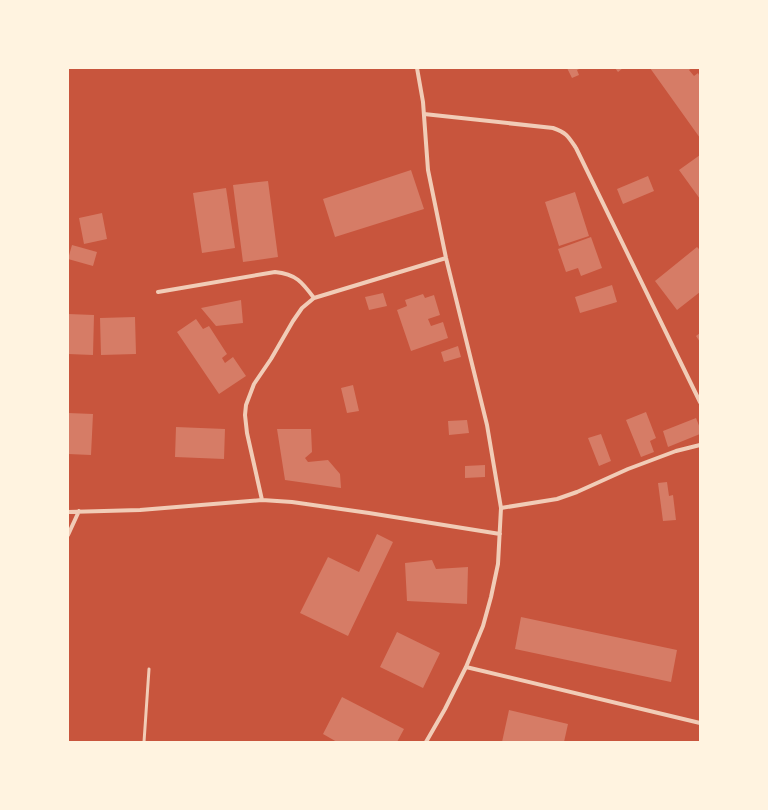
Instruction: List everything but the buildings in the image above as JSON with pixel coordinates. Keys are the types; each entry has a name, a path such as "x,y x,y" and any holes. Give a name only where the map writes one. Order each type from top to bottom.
{"street":[{"path":"417,68 424,114 428,170 446,258 487,425 501,508 498,564 492,597 483,626 446,709 426,742"},
{"path":"424,114 553,128 568,135 576,148 700,402"},
{"path":"262,500 248,434 245,415 246,406 254,384 302,308 314,298 446,258"},
{"path":"158,292 275,272 285,273 294,277 305,286 314,298"},
{"path":"501,508 557,499 577,492 628,469 676,451 700,445"},
{"path":"68,512 140,510 262,500 292,502 370,513 500,534"},
{"path":"68,535 79,511"},
{"path":"466,667 700,723"}],"lane":[{"path":"144,742 149,670"}]}
